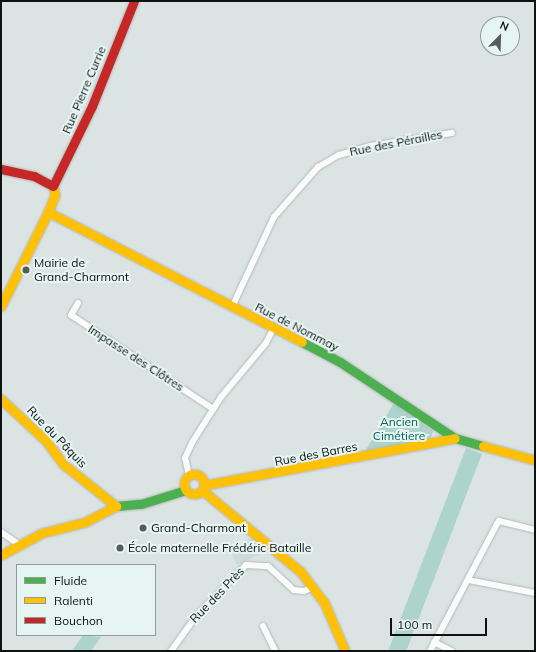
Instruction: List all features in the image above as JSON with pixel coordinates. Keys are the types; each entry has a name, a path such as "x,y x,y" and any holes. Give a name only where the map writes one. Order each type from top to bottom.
{"street":[{"name":"Rue Pierre Currie","path":"53,186 92,106 134,1"},
{"name":"Rue des Pérailles","path":"232,306 274,217 293,192 318,167 339,155 370,146 452,133"},
{"path":"1,169 34,176 53,186 55,196 1,306"},
{"name":"Rue de Nommay","path":"48,212 85,233 152,262 273,328 340,362 455,438 535,460"},
{"name":"Impasse des Clôtres","path":"78,303 71,315 213,410"},
{"path":"186,490 184,484 189,475 185,458 213,410 266,343 273,328"},
{"name":"Rue du Pâquis","path":"1,399 47,442 63,464 116,506"},
{"name":"Rue des Barres","path":"204,488 455,438"},
{"path":"189,475 198,474 204,488 286,556 314,587 326,606 345,651"},
{"path":"1,555 18,544 42,534 85,522 116,506 141,504 186,490 196,494 204,488"},
{"path":"430,651 499,522 535,530"},
{"path":"1,532 18,544"},
{"name":"Rue des Près","path":"171,651 197,615 246,565 268,566 294,590 304,591 314,587"},
{"path":"468,580 535,594"},
{"path":"263,626 275,651"},
{"path":"434,642 452,651"}],"shaded area":[{"path":"254,537 270,550 237,565 230,551 247,547 247,540"}],"green space":[{"name":"Ancien Cimétiere","path":"394,403 433,431 430,441 364,453"},
{"path":"466,448 482,454 406,651 388,651"},
{"path":"82,636 101,637 91,651 72,651"}],"traffic: fast":[{"path":"302,342 340,362 455,438 483,446"},
{"path":"116,506 141,504 186,490"}],"traffic: slow":[{"path":"1,306 48,212 55,195 53,186"},
{"path":"48,212 302,342"},
{"path":"1,399 47,442 63,464 116,506"},
{"path":"205,485 455,438"},
{"path":"483,446 535,460"},
{"path":"194,474 201,477 204,484 201,491 194,494 187,491 184,484 187,477 194,474"},
{"path":"203,491 301,572 324,602 345,651"},
{"path":"1,555 42,533 85,522 116,506"}],"traffic: jam":[{"path":"53,186 92,106 134,1"},
{"path":"1,169 34,176 53,186"}],"place":[{"name":"Mairie de Grand-Charmont","path":"26,270"},
{"name":"Grand-Charmont","path":"143,528"},
{"name":"École maternelle Frédéric Bataille","path":"120,548"}]}
